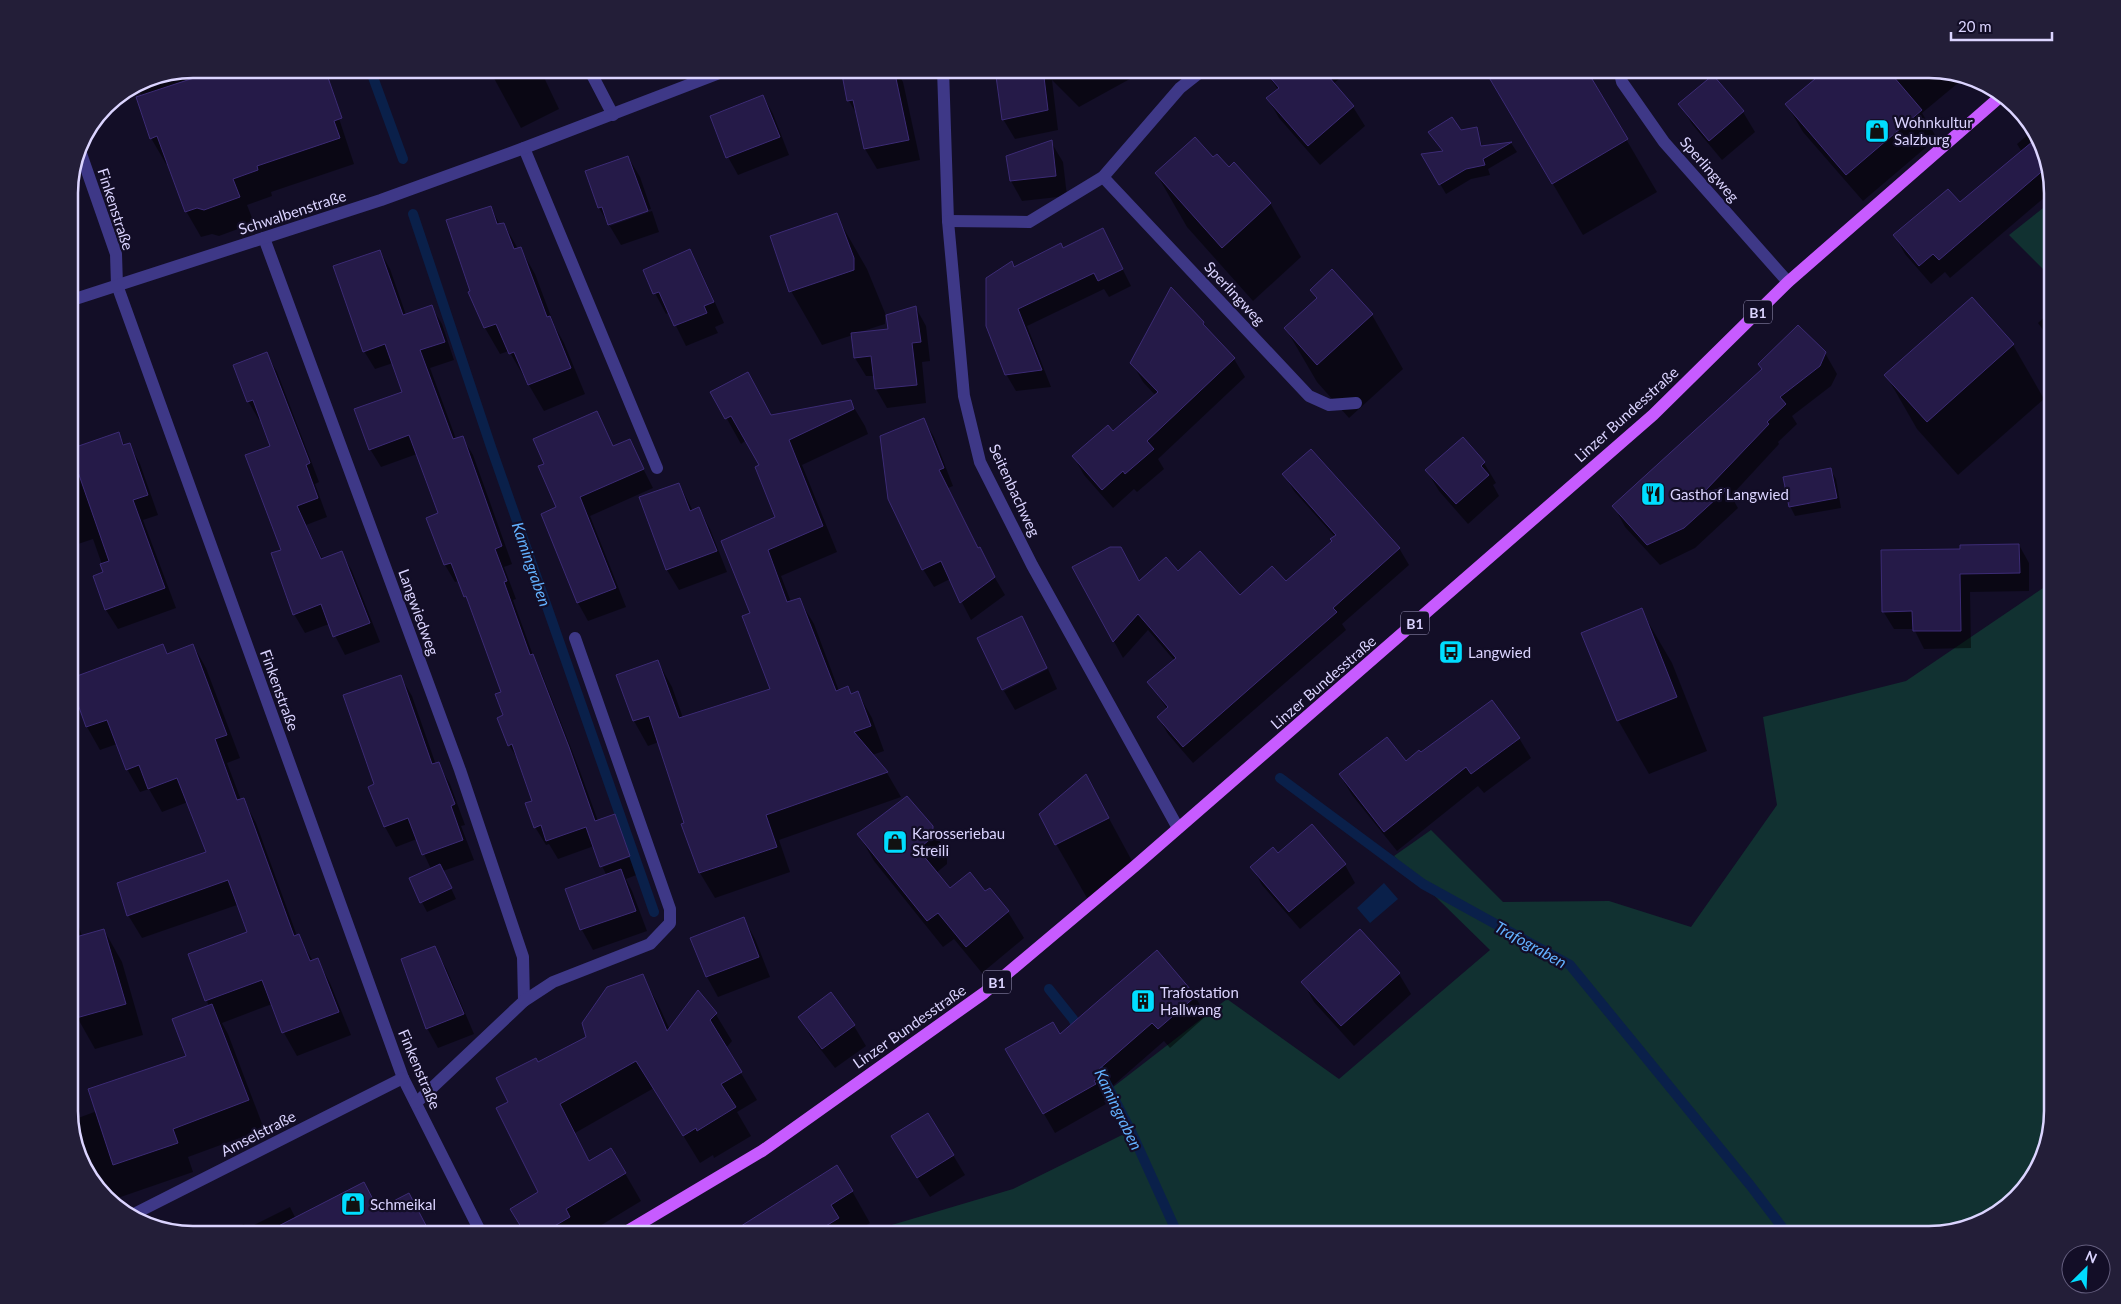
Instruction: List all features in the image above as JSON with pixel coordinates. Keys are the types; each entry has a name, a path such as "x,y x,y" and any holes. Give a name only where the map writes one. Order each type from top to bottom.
{"main road":[{"name":"Linzer Bundesstraße","path":"636,1226 762,1151 984,993 1178,828 1653,415 1788,282 1997,100"}],"street":[{"path":"594,78 613,115"},
{"name":"Schwalbenstraße","path":"78,298 380,200 613,115 707,78"},
{"name":"Seitenbachweg","path":"943,78 948,220 964,396 980,462 1041,582 1178,828"},
{"path":"948,220 1030,222 1103,177 1180,88 1193,78"},
{"name":"Sperlingweg","path":"1621,78 1664,142 1788,282"},
{"path":"524,148 657,468"},
{"name":"Finkenstraße","path":"83,158 116,254 117,285 403,1078 478,1226"},
{"name":"Sperlingweg","path":"1103,177 1309,396 1329,405 1356,403"},
{"name":"Langwiedweg","path":"264,238 463,780 523,957 524,1001"},
{"path":"416,1103 524,1001 553,982 650,944 670,923 670,909 575,638"},
{"name":"Amselstraße","path":"137,1212 403,1078"}],"green space":[{"path":"2043,208 2043,269 2009,235"},
{"path":"2043,588 2043,1127 2035,1156 2020,1182 1999,1203 1973,1218 1944,1226 888,1226 1013,1189 1126,1133 1108,1091 1227,999 1339,1079 1490,950 1394,856 1431,830 1503,902 1609,901 1691,927 1777,805 1763,717 1906,681"}],"water":[{"path":"1384,883 1398,899 1370,923 1357,908"}],"building":[{"path":"194,78 328,78 342,118 334,121 340,138 257,166 258,170 233,179 240,197 204,210 197,208 185,212 157,136 150,139 136,97"},
{"path":"843,78 896,78 909,140 864,149 853,100 847,101"},
{"path":"996,78 1044,78 1048,110 1002,120"},
{"path":"1271,78 1330,78 1354,106 1308,146 1266,98 1279,88"},
{"path":"1489,78 1591,78 1628,139 1552,184"},
{"path":"1709,78 1716,78 1744,111 1709,141 1678,104"},
{"path":"1816,78 1895,78 1922,110 1846,175 1785,104"},
{"path":"763,95 780,137 726,158 710,116"},
{"path":"1452,117 1461,130 1477,127 1481,146 1512,142 1483,159 1485,165 1466,169 1439,185 1421,154 1443,151 1428,132"},
{"path":"1195,137 1213,157 1217,154 1229,167 1234,162 1271,203 1222,248 1155,173"},
{"path":"1052,140 1056,176 1010,181 1006,156"},
{"path":"2032,142 2041,172 1939,260 1933,254 1919,266 1893,235 1948,189 1960,202"},
{"path":"628,156 648,211 608,225 602,207 598,208 585,171"},
{"path":"491,206 497,224 504,223 514,249 521,247 547,317 550,316 571,368 528,385 514,352 509,354 496,324 484,328 468,292 470,291 446,220"},
{"path":"837,213 854,258 854,270 789,292 770,236"},
{"path":"1103,228 1123,269 1098,281 1094,273 1018,309 1042,370 1005,375 986,326 986,278 1012,261 1014,267 1061,243 1063,248"},
{"path":"690,249 714,302 704,306 707,313 674,326 659,292 653,294 643,270"},
{"path":"380,250 403,315 432,305 445,342 420,350 453,439 463,436 502,546 495,549 507,581 504,582 530,655 533,654 569,747 595,821 615,814 630,856 600,867 586,827 546,841 541,825 534,828 525,803 532,801 512,744 508,746 497,718 503,715 495,694 501,692 466,596 464,597 451,563 444,565 426,518 438,513 409,435 369,450 354,409 402,392 385,344 363,352 333,266"},
{"path":"1332,269 1373,314 1317,365 1284,328 1317,298 1310,290"},
{"path":"1171,287 1235,358 1147,441 1154,449 1125,474 1123,471 1102,490 1072,456 1108,425 1113,431 1158,392 1130,363"},
{"path":"1972,297 2014,344 1927,422 1884,375"},
{"path":"916,306 921,342 912,343 917,385 875,389 871,356 854,358 851,333 888,329 886,315"},
{"path":"1798,325 1826,352 1820,366 1780,397 1786,404 1767,422 1769,424 1704,492 1728,488 1684,528 1647,545 1612,506 1762,369 1758,364"},
{"path":"267,352 310,463 306,465 318,498 297,506 321,559 342,551 370,623 333,637 321,604 293,615 271,553 281,550 245,455 270,446 253,400 247,402 233,365"},
{"path":"748,372 771,415 851,400 854,409 789,440 823,526 768,550 787,602 800,598 836,691 848,686 851,694 858,691 871,726 854,732 888,772 766,815 777,847 699,873 681,824 684,823 649,716 633,721 616,675 658,660 679,718 770,689 742,616 750,613 721,541 775,517 755,467 759,465 731,416 725,419 710,392"},
{"path":"597,411 613,446 630,439 644,469 580,497 616,588 577,603 541,514 556,507 538,466 544,464 533,439"},
{"path":"924,418 944,468 939,470 978,548 980,547 995,577 960,603 941,561 922,570 888,499 880,436"},
{"path":"119,432 123,445 130,443 148,495 133,500 165,588 105,610 93,576 103,572 100,564 109,561 78,472 78,446"},
{"path":"1463,437 1485,462 1481,466 1489,475 1456,504 1425,470"},
{"path":"1311,449 1400,548 1333,608 1337,612 1183,747 1157,717 1168,707 1147,682 1176,658 1138,614 1113,642 1072,567 1110,547 1121,547 1139,581 1166,557 1178,571 1200,551 1240,595 1272,566 1286,581 1332,541 1330,539 1336,535 1282,474"},
{"path":"1831,468 1837,498 1789,507 1783,477"},
{"path":"679,483 690,511 699,507 717,551 666,570 639,497"},
{"path":"2019,544 2020,573 1960,574 1961,631 1913,631 1912,611 1882,612 1881,550 1960,549 1960,545"},
{"path":"1642,608 1677,697 1617,721 1581,633"},
{"path":"1022,616 1047,668 1002,690 977,638"},
{"path":"163,644 167,654 193,644 227,735 215,739 237,800 244,798 294,936 299,934 310,961 318,958 339,1012 282,1033 262,980 205,1001 188,954 247,932 228,880 127,916 117,883 206,852 177,778 148,789 139,765 126,770 107,720 86,727 78,704 78,676"},
{"path":"401,675 432,764 439,762 455,804 451,806 463,840 422,855 408,818 384,827 368,787 374,784 343,695"},
{"path":"1492,700 1520,738 1471,774 1466,767 1384,832 1339,774 1387,737 1406,761"},
{"path":"1086,774 1109,818 1055,845 1039,814"},
{"name":"Karosseriebau Streili","path":"907,796 933,826 933,837 918,849 950,888 970,872 985,891 990,888 1009,911 966,947 938,913 927,921 857,834"},
{"path":"1312,824 1346,864 1289,912 1250,867 1273,847 1278,853"},
{"path":"440,864 452,888 420,903 409,878"},
{"path":"621,869 636,911 580,930 565,889"},
{"path":"744,917 759,957 706,977 690,938"},
{"path":"104,929 126,1004 78,1017 78,936"},
{"path":"1360,929 1400,973 1341,1026 1301,982"},
{"path":"435,946 464,1014 426,1029 401,959"},
{"path":"1157,950 1196,996 1158,1029 1152,1023 1098,1070 1102,1077 1094,1081 1096,1084 1043,1114 1005,1049 1053,1022 1060,1034"},
{"path":"643,974 667,1031 698,990 717,1013 710,1020 742,1072 721,1084 736,1107 697,1131 696,1128 683,1136 636,1061 560,1104 589,1161 611,1148 626,1173 566,1209 570,1217 554,1226 520,1226 510,1209 538,1192 496,1108 508,1102 496,1078 536,1058 538,1062 586,1037 582,1023 607,987"},
{"path":"831,992 855,1025 822,1049 798,1017"},
{"path":"212,1004 249,1100 173,1129 178,1143 113,1165 88,1089 186,1056 172,1019"},
{"path":"928,1113 954,1155 917,1178 891,1136"},
{"path":"837,1165 853,1191 831,1205 839,1218 826,1226 741,1226"},
{"name":"Schmeikal","path":"364,1182 378,1209 409,1193 426,1226 278,1226"}],"waterway":[{"path":"373,78 403,159"},
{"name":"Kamingraben","path":"413,214 491,447 654,912"},
{"name":"Trafograben","path":"1280,778 1423,884 1570,965 1750,1185 1781,1226"},
{"name":"Kamingraben","path":"1049,989 1073,1019 1081,1034"},
{"name":"Kamingraben","path":"1093,1058 1131,1131 1174,1226"}],"place":[{"name":"Wohnkultur Salzburg","path":"1877,131"},
{"name":"Gasthof Langwied","path":"1653,494"},
{"name":"Langwied","path":"1451,652"},
{"name":"Karosseriebau Streili","path":"895,842"},
{"name":"Trafostation Hallwang","path":"1143,1001"},
{"name":"Schmeikal","path":"353,1204"}]}
